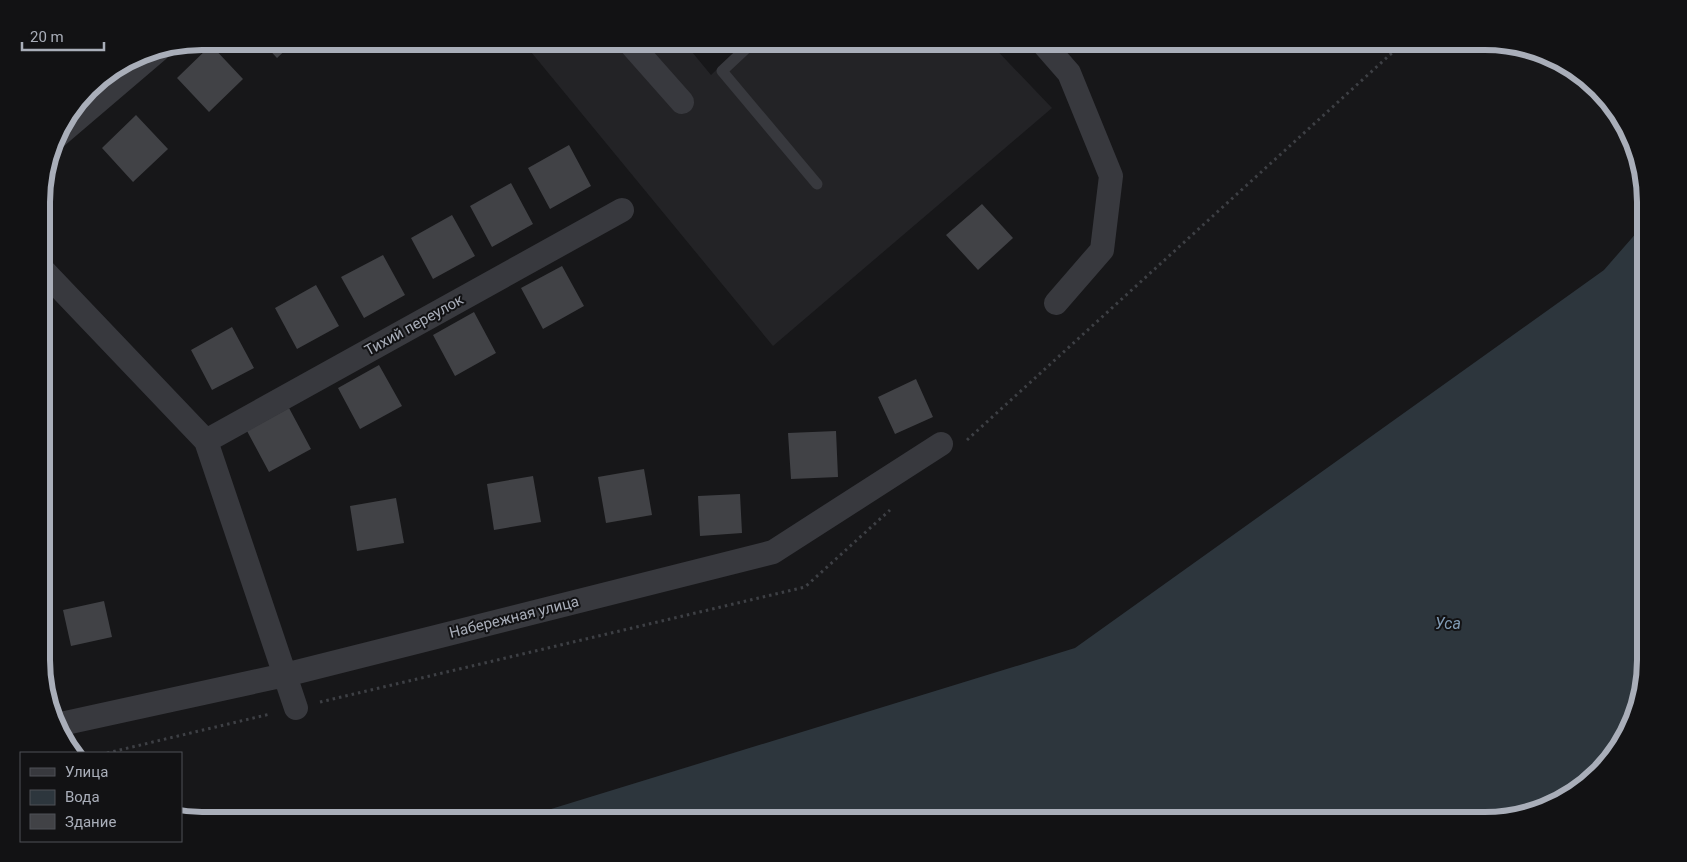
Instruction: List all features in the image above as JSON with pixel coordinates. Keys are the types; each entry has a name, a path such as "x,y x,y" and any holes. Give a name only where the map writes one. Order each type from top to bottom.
{"street":[{"path":"636,50 682,102"},
{"path":"1050,50 1069,73 1111,176 1102,250 1056,303"},
{"path":"73,124 144,62"},
{"name":"Тихий переулок","path":"206,441 622,210"},
{"path":"50,277 206,441 296,708"},
{"name":"Набережная улица","path":"64,723 286,675 773,552 950,445"}],"lane":[{"path":"744,50 722,71 818,184"}],"path":[{"path":"950,445 1394,50"},
{"path":"111,752 806,587 894,507"}],"shaded area":[{"path":"529,50 690,50 711,75 737,50 997,50 1052,108 773,346"}],"water":[{"name":"Уса","path":"1637,232 1636,679 1629,709 1611,744 1585,774 1552,796 1534,804 1495,812 541,812 1075,648 1604,270"}],"building":[{"path":"206,50 216,50 243,79 209,112 177,78"},
{"path":"269,50 285,50 277,58"},
{"path":"136,115 168,149 133,182 102,148"},
{"path":"569,145 591,186 550,209 528,168"},
{"path":"511,183 533,224 492,247 470,206"},
{"path":"982,204 1013,238 978,270 946,235"},
{"path":"452,215 475,256 433,279 411,238"},
{"path":"383,255 405,295 364,318 341,277"},
{"path":"562,266 584,306 543,329 521,288"},
{"path":"316,285 339,326 297,349 275,308"},
{"path":"474,312 496,353 455,376 433,335"},
{"path":"232,327 254,368 212,390 191,350"},
{"path":"379,365 402,406 360,429 338,388"},
{"path":"916,379 933,417 895,434 878,397"},
{"path":"289,408 311,449 269,472 247,431"},
{"path":"836,431 838,477 791,479 788,433"},
{"path":"644,469 652,515 606,523 598,477"},
{"path":"533,476 541,522 494,530 487,484"},
{"path":"740,494 742,533 700,536 698,496"},
{"path":"396,498 404,543 357,551 350,506"},
{"path":"104,601 112,637 71,646 63,610"}]}
